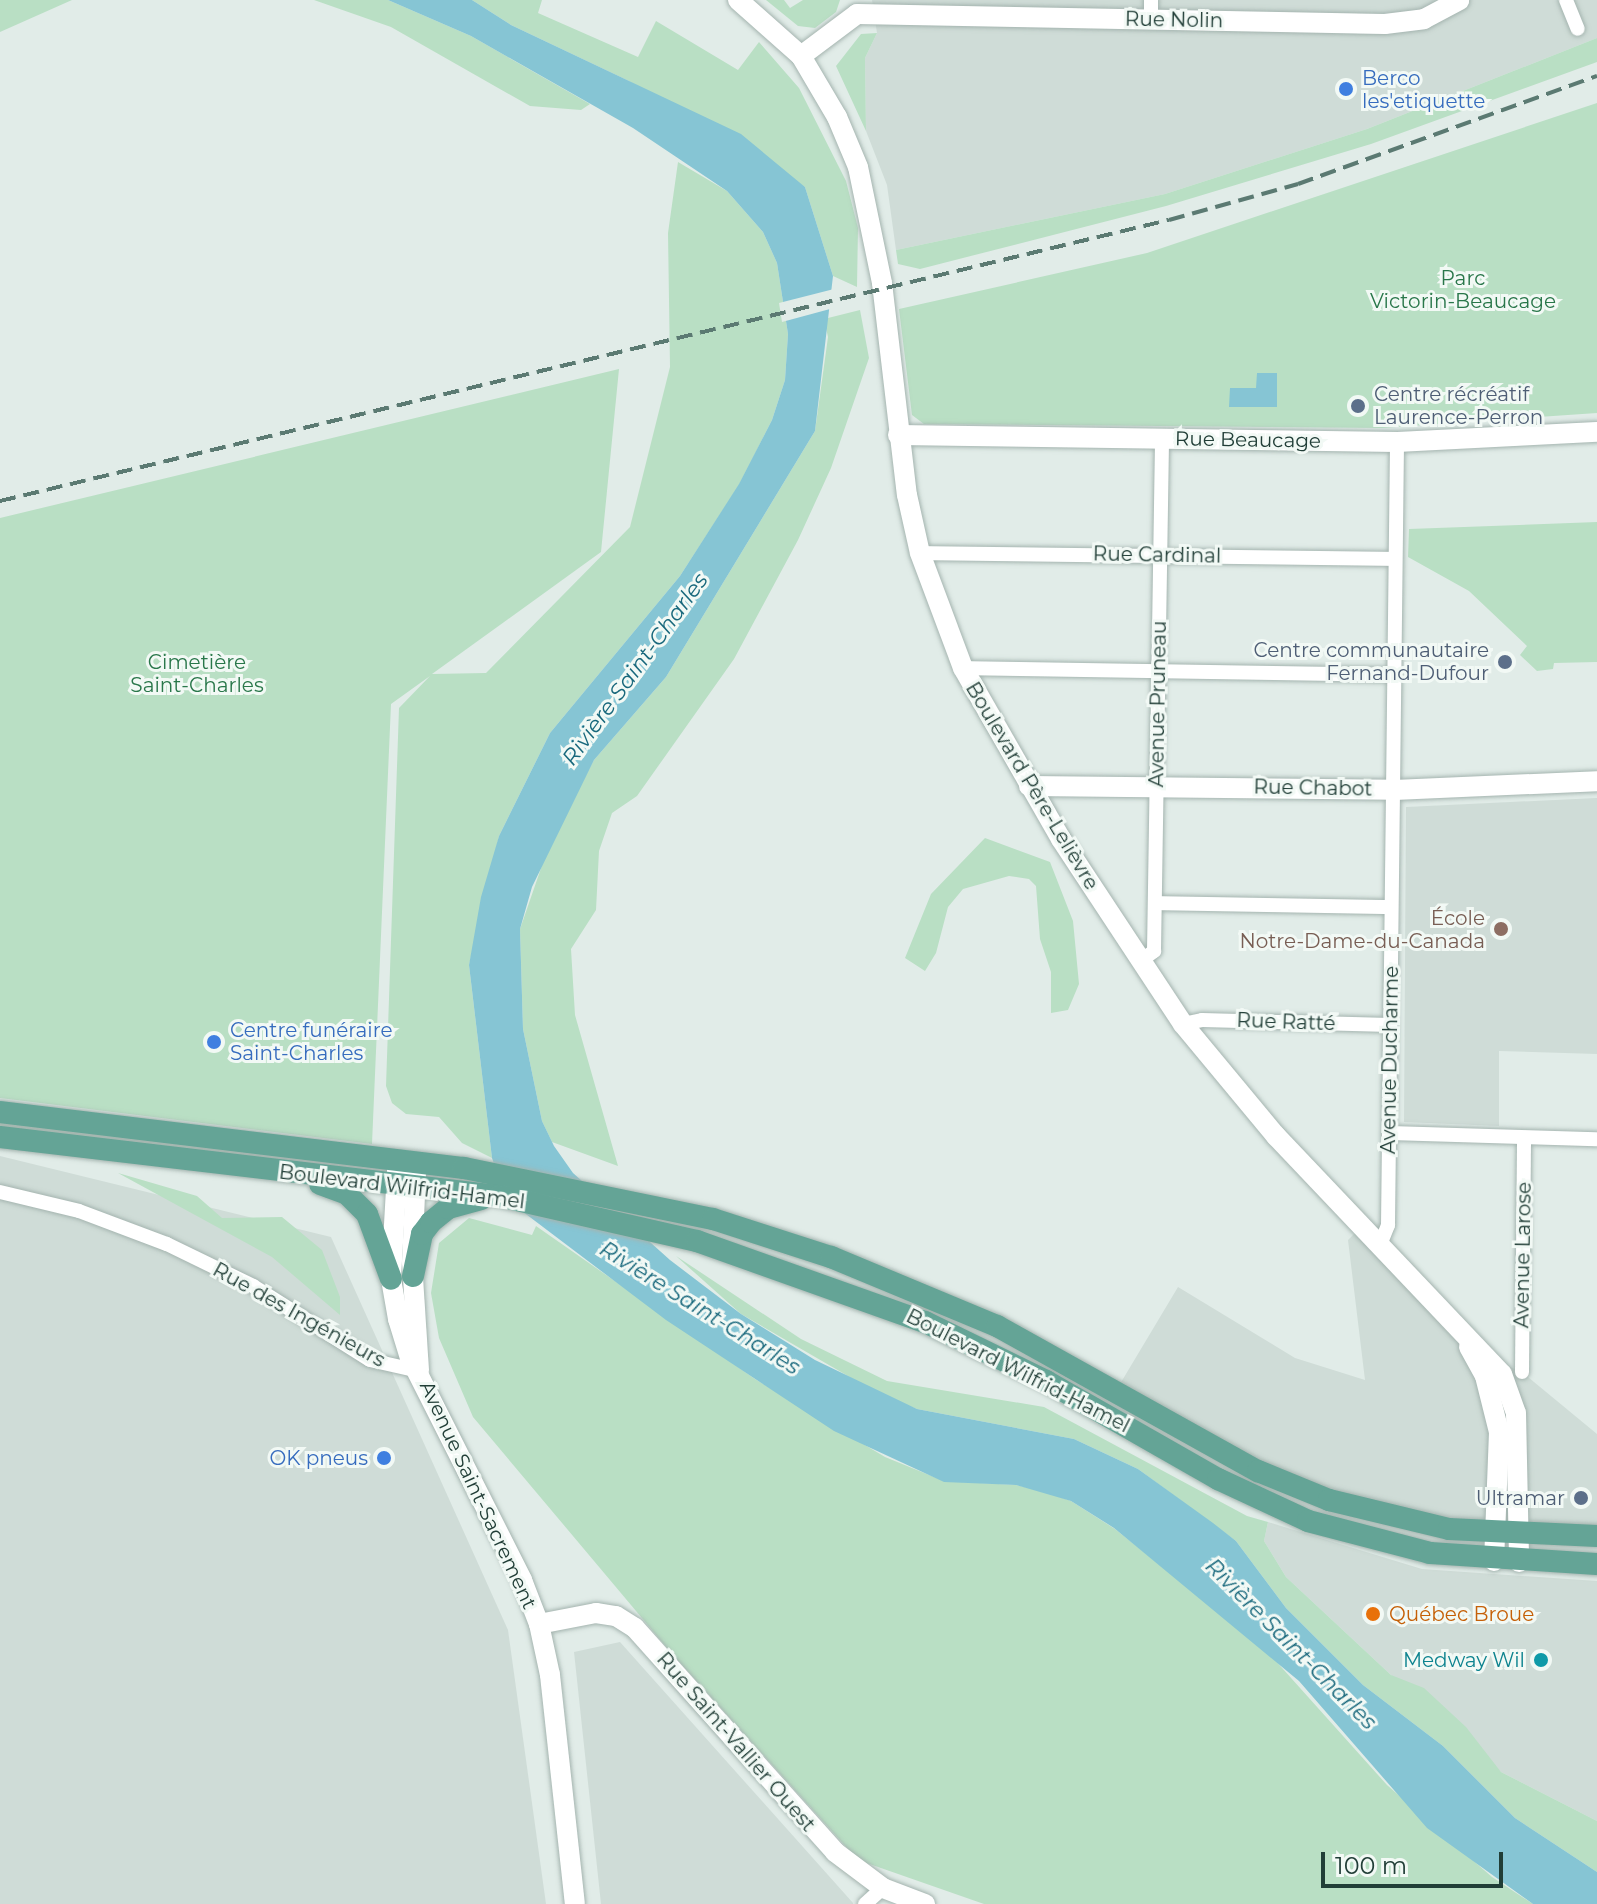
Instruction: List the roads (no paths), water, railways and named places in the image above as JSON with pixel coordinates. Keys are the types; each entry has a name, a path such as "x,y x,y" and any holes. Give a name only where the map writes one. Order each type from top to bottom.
{"main road":[{"name":"Boulevard Père-Lelièvre","path":"738,0 801,56 837,117 866,193 898,435 920,553 963,668 1029,786 1139,962 1183,1024 1260,1117 1443,1311 1479,1363 1495,1404 1508,1533 1519,1562"},
{"name":"Rue Nolin","path":"801,56 855,7 1151,10 1385,24 1424,19 1459,0"},
{"name":"Rue Beaucage","path":"898,435 1397,442 1597,432"},
{"name":"Rue Chabot","path":"1029,786 1157,785 1394,790 1597,781"},
{"name":"Boulevard Wilfrid-Hamel","path":"0,1112 485,1171 631,1200 766,1235 934,1298 1051,1353 1231,1456 1305,1491 1373,1515 1508,1533 1597,1536"},
{"name":"Boulevard Wilfrid-Hamel","path":"0,1137 499,1196 644,1227 744,1254 925,1322 1046,1381 1218,1479 1308,1521 1387,1545 1494,1561 1597,1564"},
{"name":"Avenue Saint-Sacrement","path":"407,1160 402,1278 422,1354 419,1371 522,1580 539,1624 550,1675 575,1904"},
{"path":"272,1171 354,1199 372,1224 402,1278"},
{"path":"402,1278 422,1234 440,1213 499,1196"},
{"name":"Boulevard Père-Lelièvre","path":"1494,1561 1508,1533"},
{"name":"Rue Saint-Vallier Ouest","path":"539,1624 596,1613 616,1616 635,1628 805,1824 883,1888 925,1904"}],"street":[{"path":"1566,0 1578,29"},
{"name":"Avenue Pruneau","path":"1139,962 1154,951 1162,439"},
{"name":"Avenue Ducharme","path":"1380,1245 1388,1225 1397,442"},
{"name":"Rue Cardinal","path":"920,553 1394,559"},
{"path":"963,668 1394,675"},
{"path":"1156,903 1391,907"},
{"name":"Rue Ratté","path":"1183,1024 1202,1020 1390,1025"},
{"path":"1389,1133 1597,1139"},
{"name":"Avenue Larose","path":"1522,1372 1524,1138"},
{"name":"Rue des Ingénieurs","path":"0,1192 79,1211 167,1244 253,1286 370,1360 419,1371"},
{"path":"865,1904 883,1888"}],"water":[{"name":"Rivière Saint-Charles","path":"388,0 472,0 511,25 741,134 805,187 833,276 815,431 666,677 594,760 532,887 520,929 523,1029 542,1121 554,1146 573,1173 670,1260 741,1314 815,1360 917,1409 1074,1439 1138,1469 1213,1523 1236,1541 1286,1608 1363,1685 1443,1746 1515,1818 1597,1872 1597,1904 1533,1904 1427,1828 1299,1681 1114,1528 1071,1501 1016,1485 944,1482 834,1431 666,1320 506,1199 492,1158 469,965 481,897 499,836 550,733 680,576 739,484 772,420 785,380 788,334 777,263 763,232 727,191 633,128 471,36"},
{"path":"1257,373 1277,373 1277,407 1229,407 1230,388 1256,388"}],"railway":[{"path":"0,501 1169,220 1298,184 1597,76"}],"place":[{"name":"Berco les'etiquette","path":"1346,89"},
{"name":"Centre récréatif Laurence-Perron","path":"1358,406"},
{"name":"Centre communautaire Fernand-Dufour","path":"1505,662"},
{"name":"École Notre-Dame-du-Canada","path":"1501,929"},
{"name":"Centre funéraire Saint-Charles","path":"214,1042"},
{"name":"OK pneus","path":"384,1458"},
{"name":"Ultramar","path":"1581,1498"},
{"name":"Québec Broue","path":"1373,1614"},
{"name":"Medway Wil","path":"1541,1660"}],"park label":[{"name":"Parc Victorin-Beaucage","path":"1463,290"},
{"name":"Cimetière Saint-Charles","path":"197,674"}]}
